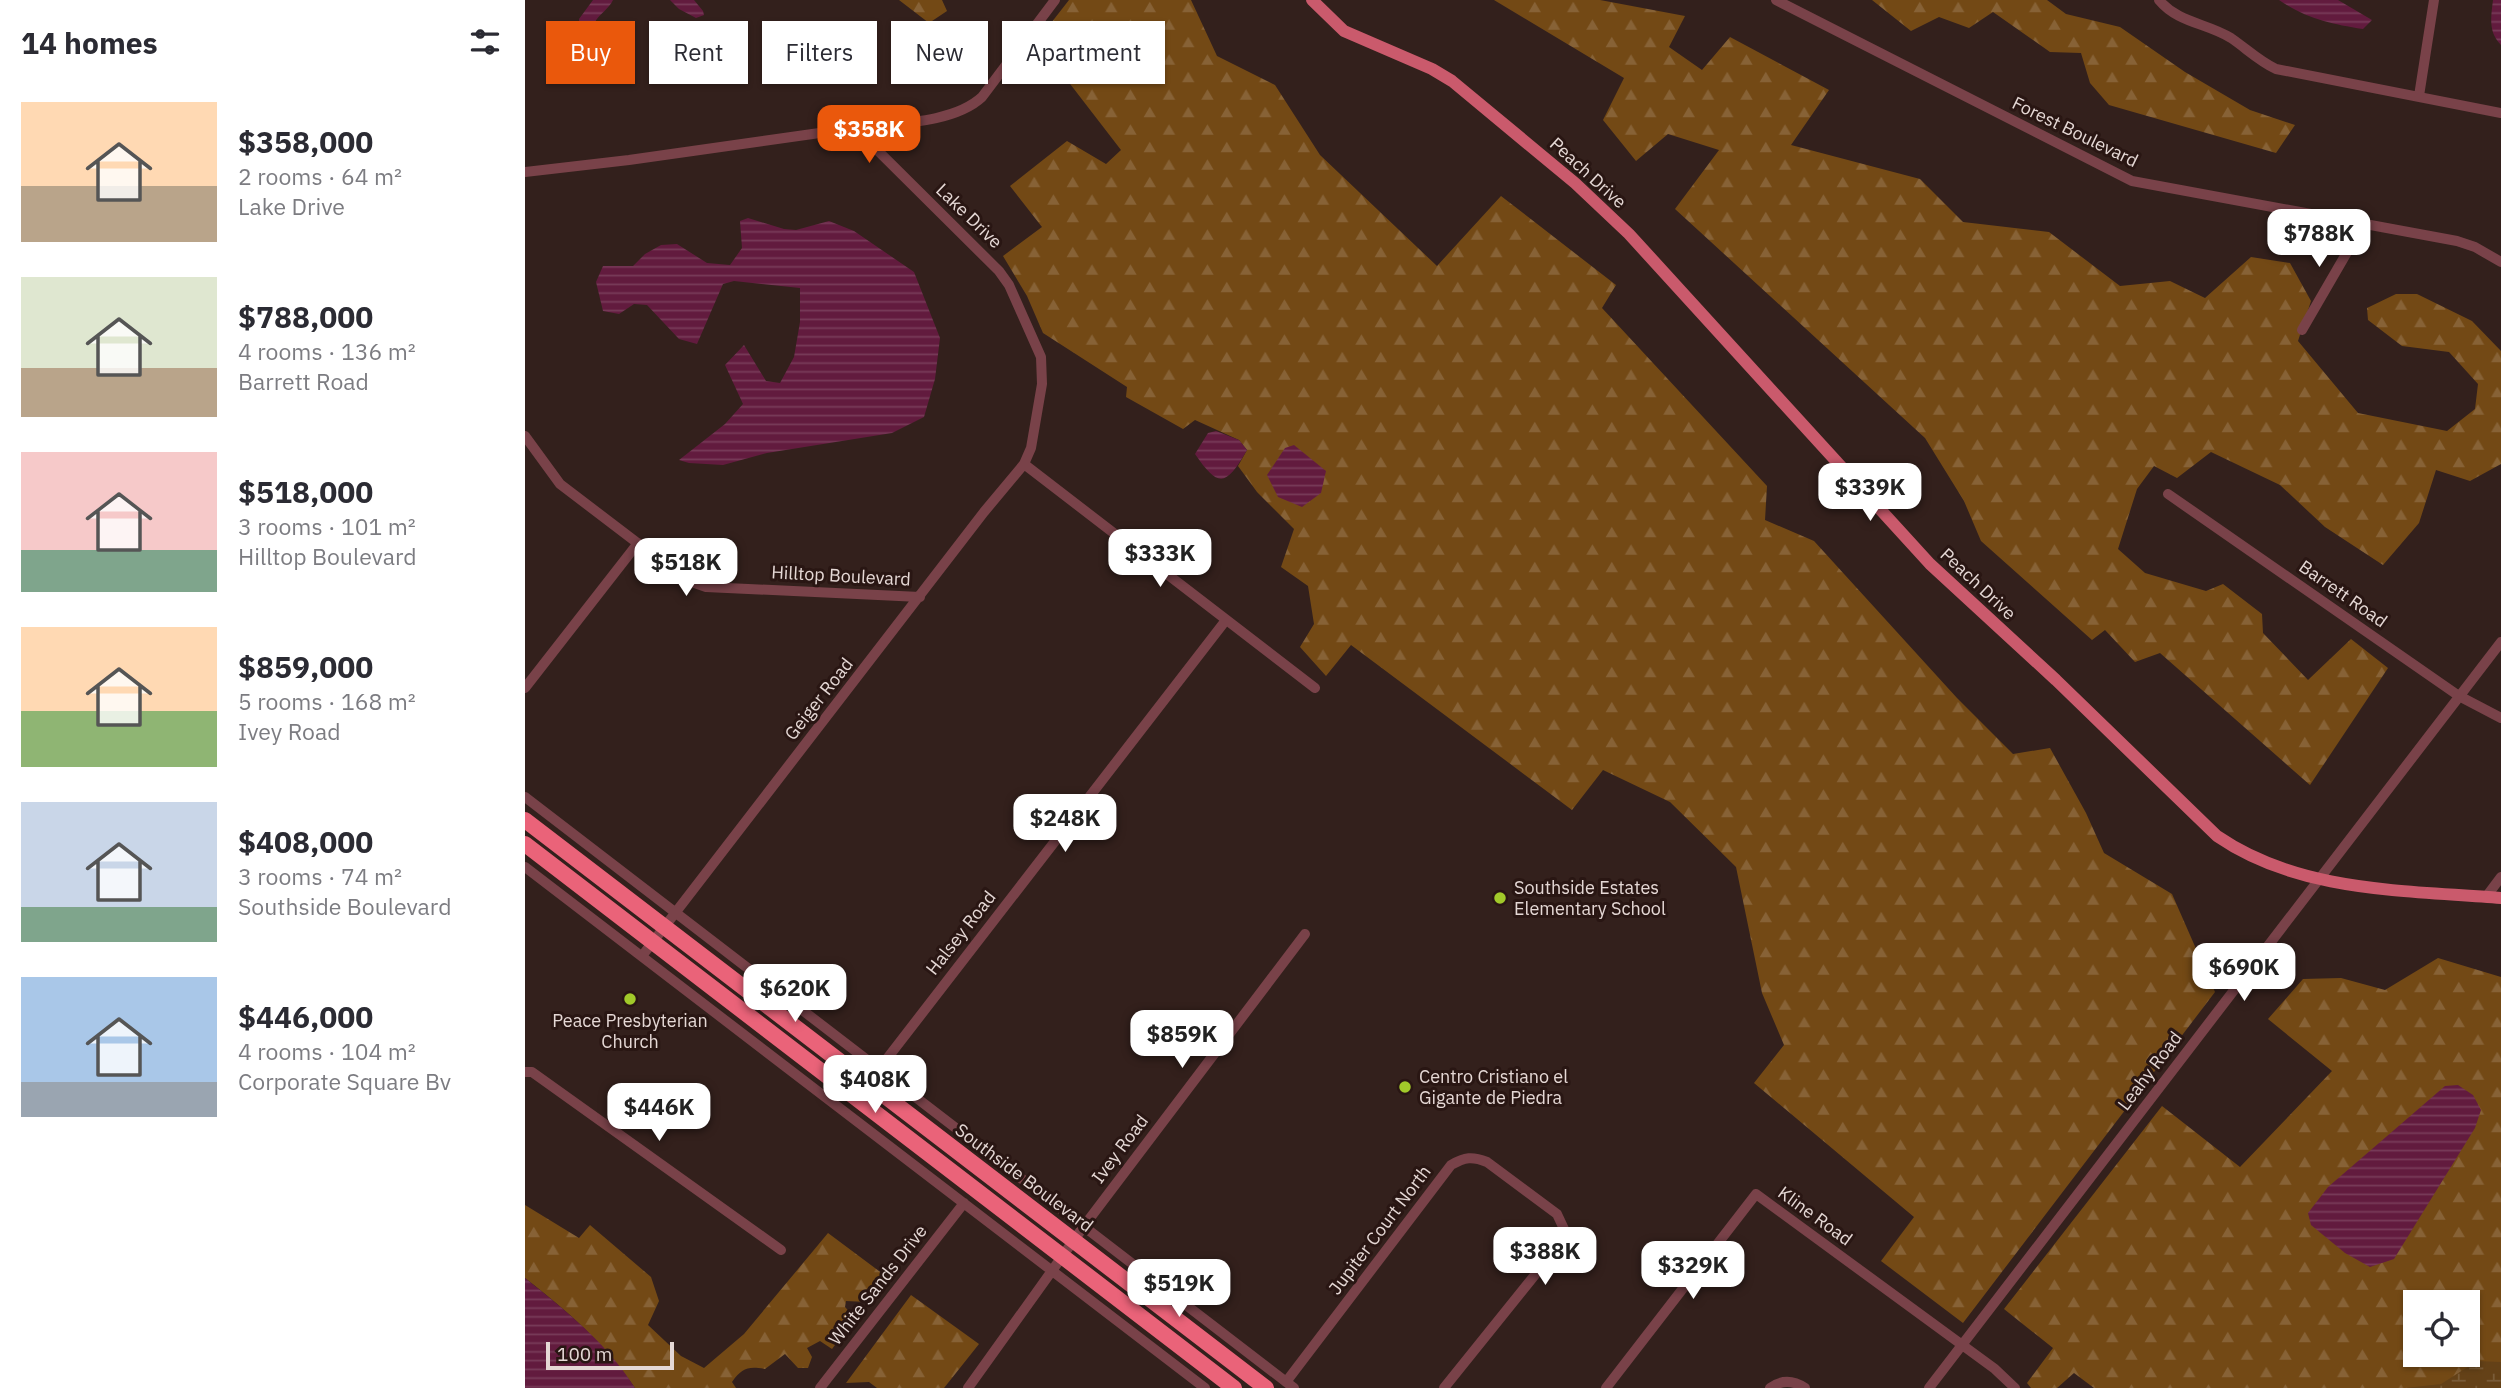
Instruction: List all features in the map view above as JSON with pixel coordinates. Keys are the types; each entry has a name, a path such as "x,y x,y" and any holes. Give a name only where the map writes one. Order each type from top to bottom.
{"highway":[{"name":"Southside Boulevard","path":"525,820 1266,1388"},
{"path":"525,844 1234,1388"}],"main road":[{"name":"Peach Drive","path":"1312,0 1344,30 1452,81 1575,183 1629,234 1930,564 2066,689 2217,836 2238,851 2271,865 2345,886 2501,898"}],"street":[{"path":"525,172 927,118 966,109 982,97 1055,0"},
{"name":"Forest Boulevard","path":"1776,0 2132,181 2458,241 2501,262"},
{"path":"2159,0 2178,17 2230,38 2261,62 2276,69 2501,113"},
{"path":"2419,96 2434,0"},
{"name":"Lake Drive","path":"855,128 988,257 1009,285 1033,336 1043,369 1031,448 1024,464"},
{"path":"2302,330 2364,223"},
{"name":"Hilltop Boulevard","path":"525,436 560,484 686,580 706,587 919,597"},
{"path":"1024,464 1315,688"},
{"name":"Geiger Road","path":"642,956 984,512 1024,464"},
{"name":"Barrett Road","path":"2168,494 2459,696 2501,718"},
{"path":"525,688 638,543"},
{"name":"Halsey Road","path":"879,1069 1226,620"},
{"name":"Leahy Road","path":"1929,1388 2501,642"},
{"path":"525,797 1290,1385"},
{"path":"525,867 1205,1388"},
{"path":"2486,897 2501,877"},
{"name":"Ivey Road","path":"968,1388 1084,1226 1305,934"},
{"path":"525,1072 532,1072 781,1250"},
{"name":"Jupiter Court North","path":"1290,1385 1451,1165 1463,1158 1475,1157 1487,1162 1557,1214 1564,1229 1555,1250 1444,1388"},
{"name":"Kline Road","path":"1606,1388 1756,1194 1962,1344 2015,1388"},
{"name":"White Sands Drive","path":"820,1388 964,1203"},
{"path":"1770,1388 1790,1381 1805,1388"}],"green space":[{"path":"899,0 942,0 947,11 932,21 926,21"},
{"path":"1069,0 1191,0 1217,56 1275,85 1320,155 1437,266 1501,196 1616,285 1602,308 1767,486 1765,520 1814,541 1957,698 2013,754 2050,748 2086,813 2104,853 2172,894 2215,992 1963,1323 1881,1261 1914,1217 1754,1083 1784,1045 1762,993 1736,867 1670,802 1603,770 1572,810 1351,645 1326,676 1300,647 1314,624 1308,586 1281,567 1294,529 1257,492 1238,466 1247,450 1239,440 1195,420 1183,429 1126,397 1127,387 1043,333 1027,296 1003,256 1042,227 1010,186 1067,141 1106,164 1121,150 1070,84 1165,84 1165,21 1053,21"},
{"path":"1494,0 1600,0 1685,16 1669,47 1702,70 1730,37 1829,90 1791,145 1920,179 1963,222 2049,232 2120,286 2170,281 2205,298 2251,257 2290,263 2311,301 2298,341 2358,413 2447,431 2475,409 2478,384 2449,352 2402,346 2368,320 2367,308 2396,294 2417,294 2472,321 2501,351 2501,464 2470,481 2436,470 2419,523 2383,565 2325,527 2280,485 2211,452 2177,478 2154,466 2137,489 2118,549 2145,573 2206,591 2223,584 2262,614 2263,633 2308,680 2351,639 2388,668 2310,785 2160,653 2135,662 2105,630 2092,640 1981,541 1964,501 1925,438 1675,209 1719,150 1668,134 1636,161 1603,120 1624,78"},
{"path":"1872,0 2047,0 2066,14 2120,27 2185,72 2250,110 2295,125 2276,153 2109,105 2090,83 2081,53 2050,52 1993,12 1969,28 1939,17 1911,31"},
{"path":"2438,958 2501,977 2501,1388 2094,1388 2074,1373 2057,1388 2031,1388 2027,1383 2053,1348 2004,1309 2162,1106 2240,1167 2332,1071 2268,1019 2303,979 2341,978 2385,990"},
{"path":"525,1205 579,1238 590,1225 651,1277 659,1301 648,1325 681,1356 704,1368 744,1334 828,1233 887,1277 867,1302 846,1301 845,1307 855,1318 832,1349 820,1341 807,1348 812,1357 808,1368 798,1368 785,1354 765,1369 750,1368 742,1371 732,1382 736,1388 635,1388 585,1328 525,1278"},
{"path":"911,1295 979,1344 944,1388 877,1388 869,1382 846,1383"},
{"path":"2480,1361 2501,1362 2501,1388 2405,1388 2441,1384 2468,1367 2480,1367"}],"shaded area":[{"path":"593,0 613,0 596,21 579,19"},
{"path":"670,0 694,0 704,15 696,18 679,9"},
{"path":"2279,0 2338,0 2372,20 2363,29 2340,25 2309,16"},
{"path":"2493,0 2501,0 2501,45 2492,30"},
{"path":"748,218 796,230 829,221 854,231 914,272 940,338 935,379 924,417 892,433 767,453 723,465 679,460 725,424 743,404 725,365 744,345 766,381 780,383 794,357 800,322 800,288 734,281 723,284 697,344 679,339 647,305 634,304 619,314 603,311 596,282 603,266 633,266 645,254 661,245 677,244 707,263 730,265 742,248 740,221"},
{"path":"1216,431 1239,440 1247,450 1233,471 1222,479 1210,473 1195,454 1208,433"},
{"path":"1294,445 1326,471 1321,493 1302,507 1278,497 1267,475 1285,448"},
{"path":"2458,1085 2473,1095 2481,1110 2475,1128 2394,1259 2370,1267 2345,1253 2311,1225 2308,1213 2328,1187 2445,1086"},
{"path":"525,1278 599,1342 635,1388 525,1388"}],"place":[{"name":"Southside Estates Elementary School","path":"1500,898"},
{"name":"Peace Presbyterian Church","path":"630,999"},
{"name":"Centro Cristiano el Gigante de Piedra","path":"1405,1087"}]}
